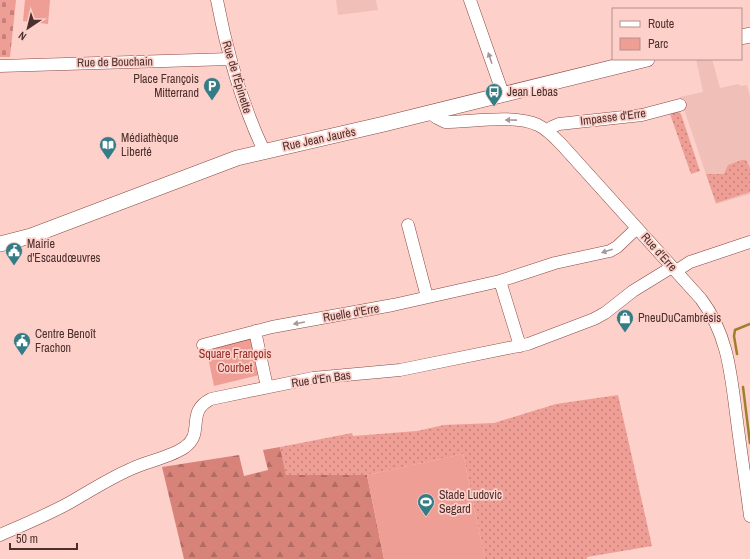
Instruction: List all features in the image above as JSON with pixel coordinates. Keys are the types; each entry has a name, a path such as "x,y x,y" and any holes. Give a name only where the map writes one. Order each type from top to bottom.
{"main road":[{"name":"Rue Jean Jaurès","path":"0,244 31,236 221,163 264,151 339,135 643,60"}],"street":[{"name":"Rue de l'Épinette","path":"217,0 230,59 249,117 264,151"},
{"path":"470,0 503,94"},
{"name":"Rue de Bouchain","path":"0,66 230,59"},
{"name":"Impasse d'Erre","path":"547,131 559,124 637,116 680,105"},
{"name":"Rue d'Erre","path":"430,113 445,122 521,120 538,125 547,131 562,145 707,307 724,343 729,367 750,516"},
{"path":"408,226 427,297"},
{"name":"Ruelle d'Erre","path":"203,345 255,331 392,306 500,281 555,263 610,251 617,247 637,228"},
{"name":"Rue d'En Bas","path":"0,535 67,504 132,468 177,452 186,447 194,436 198,411 207,401 267,387 327,376 400,370 520,346 541,340 594,319 633,291 674,269 690,262 750,242"},
{"path":"500,281 520,346"},
{"path":"255,331 267,387"}],"shaded area":[{"path":"336,0 376,0 378,10 338,15"},
{"path":"696,60 712,60 720,88 739,84 740,86 747,85 750,96 750,194 716,204 680,97 703,92"}],"green space":[{"path":"0,0 16,0 10,57 0,57"},
{"path":"25,0 50,0 48,24 23,21"},
{"path":"678,111 681,114 700,171 691,174 670,114"},
{"path":"746,160 750,168 750,192 716,203 706,174 724,174 728,165"},
{"name":"Square François Courbet","path":"249,337 254,340 256,350 253,353 259,375 214,386 206,348"},
{"path":"618,395 652,546 587,557 587,559 485,559 463,454 367,475 286,475 280,447 352,433 353,436 417,431 444,425 494,423 556,404"},
{"path":"280,447 286,475 367,475 384,559 184,559 162,467 239,455 244,476 268,470 263,450"},
{"name":"Stade Ludovic Segard","path":"463,454 485,559 384,559 367,475"}],"waterway":[{"path":"737,354 734,336 735,330 750,324"},
{"path":"743,387 750,443"}],"place":[{"name":"Place François Mitterrand","path":"212,101"},
{"name":"Jean Lebas","path":"494,107"},
{"name":"Médiathèque Liberté","path":"108,160"},
{"name":"Mairie d'Escaudœuvres","path":"14,266"},
{"name":"PneuDuCambrésis","path":"625,333"},
{"name":"Centre Benoît Frachon","path":"22,356"},
{"name":"Stade Ludovic Segard","path":"426,517"}]}
